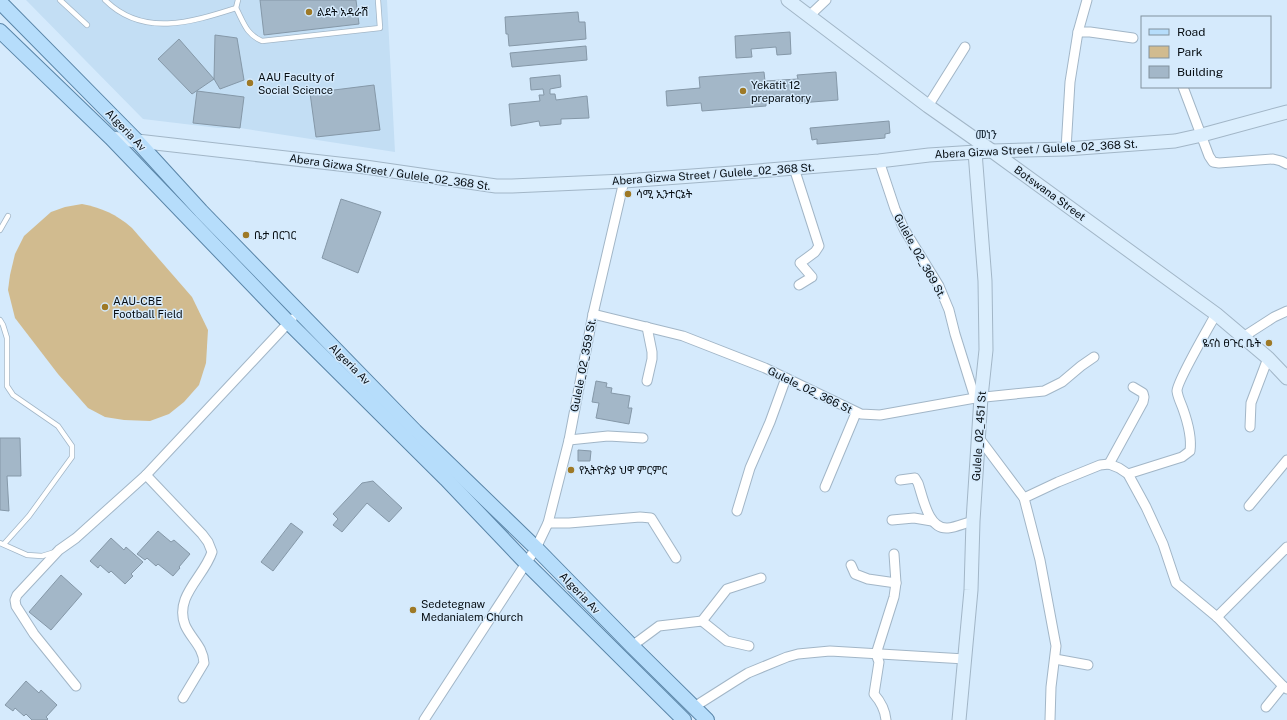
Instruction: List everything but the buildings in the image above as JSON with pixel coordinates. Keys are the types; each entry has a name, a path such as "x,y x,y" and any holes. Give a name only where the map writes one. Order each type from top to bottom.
{"main road":[{"name":"Botswana Street","path":"788,0 928,106 1216,314 1268,358 1287,378"},
{"name":"Algeria Av","path":"0,2 137,141 201,211 415,431 536,548 707,720"},
{"name":"Algeria Av","path":"0,31 111,138 289,323 446,479 526,563 684,720"},
{"name":"Abera Gizwa Street / Gulele_02_368 St.","path":"111,138 366,167 496,186 624,181 879,161 929,155 992,151 1066,149 1175,141 1287,112"},
{"name":"Gulele_02_451 St","path":"959,720 971,590 973,521 979,438 978,398 986,350 986,281 974,152"}],"street":[{"path":"809,16 826,0"},
{"path":"1066,149 1070,82 1078,32 1086,0"},
{"path":"1078,32 1090,32 1133,38"},
{"path":"928,106 965,47"},
{"path":"1183,88 1209,156 1213,162 1219,163 1273,159 1287,164"},
{"name":"Gulele_02_369 St.","path":"879,161 895,209 904,230 939,286 949,310 954,334 978,398"},
{"path":"794,168 819,246 815,252 800,263 812,277 799,285"},
{"name":"Gulele_02_359 St.","path":"424,720 536,548 548,523 569,440 593,314 624,181"},
{"path":"1243,337 1274,317 1287,311"},
{"path":"76,686 34,634 16,606 15,600 17,595 58,550 76,538 146,475 298,312"},
{"name":"Gulele_02_366 St","path":"593,314 683,336 765,368 856,413 880,415 978,398 1044,391 1062,382 1094,357"},
{"path":"1128,474 1182,457 1190,451 1191,445 1189,425 1178,398 1177,390 1216,314"},
{"path":"647,327 652,352 652,360 647,381"},
{"path":"1250,427 1250,403 1268,358"},
{"path":"737,511 750,468 770,422 786,378"},
{"path":"1109,464 1142,402 1142,394 1133,387"},
{"path":"825,487 856,413"},
{"path":"569,440 608,436 643,438"},
{"path":"979,438 1024,498 1040,560 1056,646 1051,687 1050,720"},
{"path":"1249,506 1287,460"},
{"path":"1024,498 1100,465 1109,464 1120,468 1128,474 1146,507 1160,538 1176,583 1217,617 1285,687 1266,707"},
{"path":"146,475 202,534 208,542 212,552 209,561 183,602 182,612 186,626 200,646 204,657 204,663 183,698"},
{"path":"900,480 915,478 932,521 938,526 946,528 973,521"},
{"path":"548,523 569,523 640,517 651,518 676,558"},
{"path":"892,520 914,518 932,521"},
{"path":"1217,617 1287,547"},
{"path":"886,720 885,712 880,701 874,694 879,662 876,654 894,597 896,583 894,554"},
{"path":"851,565 855,574 868,579 896,583"},
{"path":"702,621 727,589 761,578"},
{"path":"632,646 659,626 702,621 727,641 749,646"},
{"path":"694,707 735,681 787,657 798,654 830,651 965,659"},
{"path":"1055,659 1088,665"}],"lane":[{"path":"60,0 87,25"},
{"path":"106,0 114,9 126,16 148,23 176,24 204,18 236,8"},
{"path":"238,0 236,8 248,31 254,37 262,41 380,28 378,0"},
{"path":"0,230 8,216"},
{"path":"0,320 7,338 7,386 13,395 58,426 72,446 72,457 29,516 2,543 27,555 42,556 58,550"}],"shaded area":[{"name":"AAU Faculty of Social Science","path":"26,0 387,0 395,152 240,128 218,128 143,119"}],"green space":[{"name":"AAU-CBE Football Field","path":"82,204 96,207 108,212 132,228 192,297 208,330 206,363 199,385 184,402 169,414 150,421 124,420 105,417 88,408 58,374 15,318 8,290 15,254 24,236 51,212 65,207"}],"place":[{"name":"ልደት አዳራሽ","path":"309,12"},
{"name":"AAU Faculty of Social Science","path":"250,83"},
{"name":"Yekatit 12 preparatory","path":"743,91"},
{"name":"ሳሚ ኢንተርኔት","path":"628,194"},
{"name":"ቤታ በርገር","path":"246,235"},
{"name":"AAU-CBE Football Field","path":"105,307"},
{"name":"ዬናስ ፀጉር ቤት","path":"1269,343"},
{"name":"የኢትዮጵያ ህዋ ምርምር","path":"571,470"},
{"name":"Sedetegnaw Medanialem Church","path":"413,610"}],"district":[{"name":"መነን","path":"986,135"}]}
